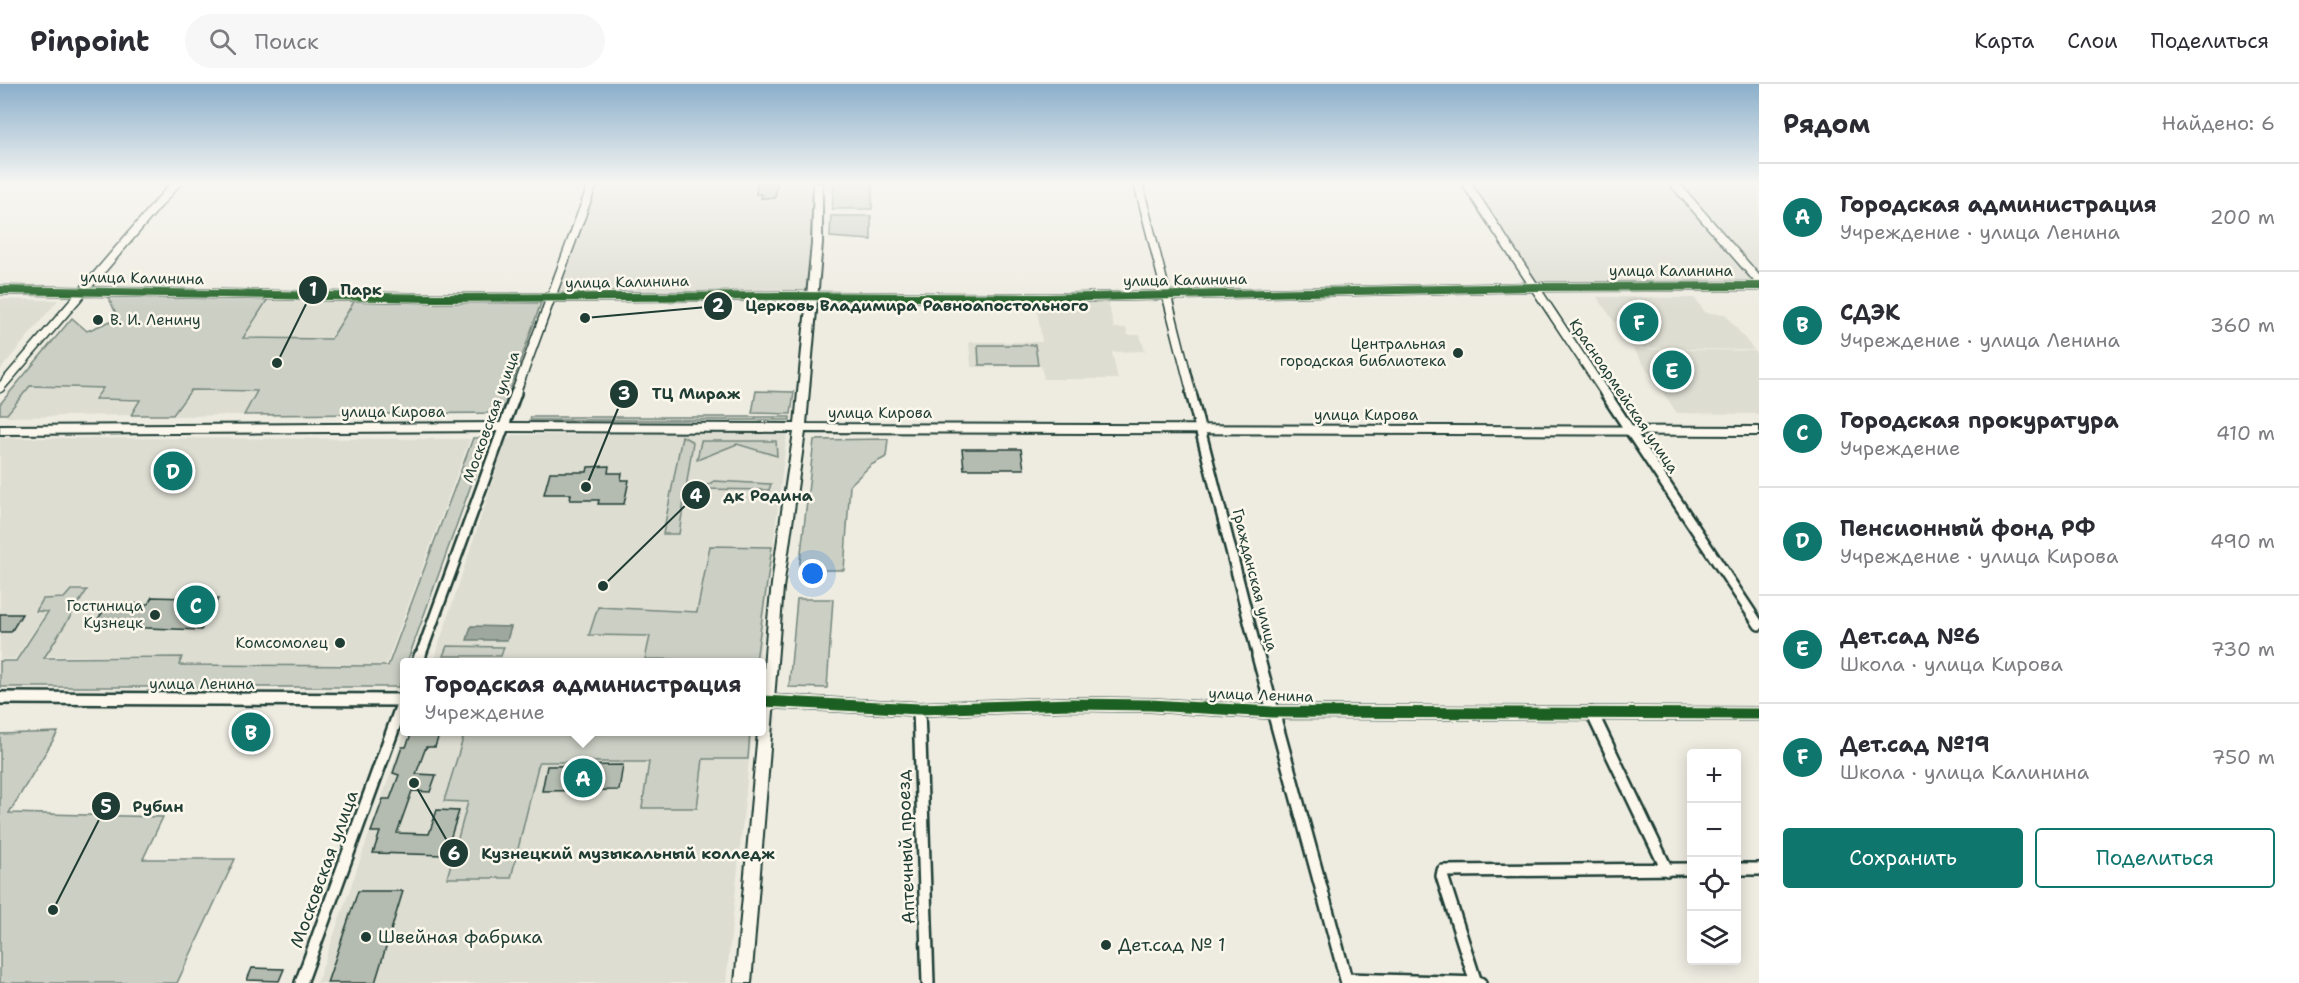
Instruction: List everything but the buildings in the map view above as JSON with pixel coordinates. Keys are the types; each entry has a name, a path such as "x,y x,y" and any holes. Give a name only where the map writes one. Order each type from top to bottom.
{"street":[{"path":"0,388 139,225"},
{"name":"Московская улица","path":"420,658 577,225"},
{"path":"766,684 800,427 816,225"},
{"name":"Гражданская улица","path":"1149,225 1272,711 1346,981"},
{"name":"Красноармейская улица","path":"1494,225 1759,625"},
{"path":"1710,225 1759,281"},
{"name":"улица Калинина","path":"0,290 549,298 574,296 1046,298 1534,286 1759,286"},
{"name":"улица Кирова","path":"0,430 800,427 1759,431"},
{"name":"улица Ленина","path":"0,698 400,699"},
{"name":"улица Ленина","path":"766,701 919,709 1071,704 1272,711 1759,714"},
{"name":"Аптечный проезд","path":"919,709 928,983"},
{"name":"Московская улица","path":"301,983 400,710"},
{"path":"1592,713 1667,870"},
{"path":"743,983 761,736"},
{"path":"1346,981 1478,983 1442,876 1443,871 1687,869"},
{"path":"1741,869 1759,869"}],"shaded area":[{"path":"583,225 812,225 809,292 558,294"},
{"path":"831,225 871,225 871,240 830,237"},
{"path":"1498,225 1705,225 1753,282 1536,283"},
{"path":"1715,225 1759,225 1759,274"},
{"path":"108,296 268,299 243,338 331,339 355,300 541,303 502,413 244,415 257,391 191,390 173,415 131,415 140,400 95,399 103,388 30,386 7,414 0,414 0,404 72,318 87,331 118,318"},
{"path":"1597,297 1694,298 1706,313 1725,314 1754,350 1633,348"},
{"path":"0,299 58,300 0,370"},
{"path":"269,300 354,301 331,339 245,337"},
{"path":"1036,302 1108,302 1114,328 1126,328 1128,335 1140,335 1145,351 1112,352 1118,379 1044,379 1041,366 971,367 969,342 1042,342"},
{"path":"978,345 1035,345 1038,365 979,365"},
{"path":"1633,349 1755,351 1759,356 1759,414 1677,413"},
{"path":"30,387 100,389 93,400 138,402 130,415 6,417"},
{"path":"192,391 256,392 243,415 174,416"},
{"path":"756,391 794,392 791,414 752,413"},
{"path":"531,417 790,417 790,420 530,420"},
{"path":"787,433 759,658 434,658 506,441 512,435"},
{"path":"682,436 693,442 679,534 663,534"},
{"path":"0,438 470,439 386,665 179,665 183,656 46,656 88,588 71,589 64,597 43,598 34,612 46,613 15,659 0,659"},
{"path":"473,438 488,438 408,658 400,658 399,687 0,687 0,661 16,661 48,612 36,611 43,599 64,598 71,590 87,590 44,658 182,657 179,665 388,666"},
{"path":"888,439 886,457 871,465 850,485 844,570 799,570 814,440"},
{"path":"701,441 776,441 777,456 737,444 697,460"},
{"path":"714,481 771,484 769,490 700,489"},
{"path":"710,546 772,547 756,658 645,658 650,636 589,635 598,607 697,612"},
{"path":"797,599 833,599 827,688 789,687"},
{"path":"471,626 511,627 507,640 467,640"},
{"path":"447,646 504,647 501,656 443,656"},
{"path":"58,732 9,813 163,817 143,859 235,859 177,983 0,983 0,734"},
{"path":"404,736 752,736 726,983 317,983"},
{"path":"464,736 750,736 748,759 703,759 697,808 642,808 649,762 539,762 511,878 447,878 468,802 444,801"}],"cycle path":[{"path":"0,290 436,298 787,296 1046,298 1535,287 1759,286"},
{"path":"766,701 919,709 1071,704 1151,705 1272,712 1759,714"}],"place":[{"name":"Церковь Владимира Равноапостольного","path":"585,318"},
{"name":"В. И. Ленину","path":"98,320"},
{"name":"Дет.сад №19","path":"1639,322"},
{"name":"Центральная городская библиотека","path":"1458,353"},
{"name":"Парк","path":"277,363"},
{"name":"Дет.сад №6","path":"1672,370"},
{"name":"Пенсионный фонд РФ","path":"173,471"},
{"name":"ТЦ Мираж","path":"586,487"},
{"name":"дк Родина","path":"603,586"},
{"name":"Городская прокуратура","path":"196,605"},
{"name":"Гостиница Кузнецк","path":"155,615"},
{"name":"Комсомолец","path":"340,643"},
{"name":"СДЭК","path":"251,732"},
{"name":"Городская администрация","path":"583,778"},
{"name":"Кузнецкий музыкальный колледж","path":"414,783"},
{"name":"Рубин","path":"53,910"},
{"name":"Швейная фабрика","path":"366,937"},
{"name":"Дет.сад № 1","path":"1106,945"}]}
